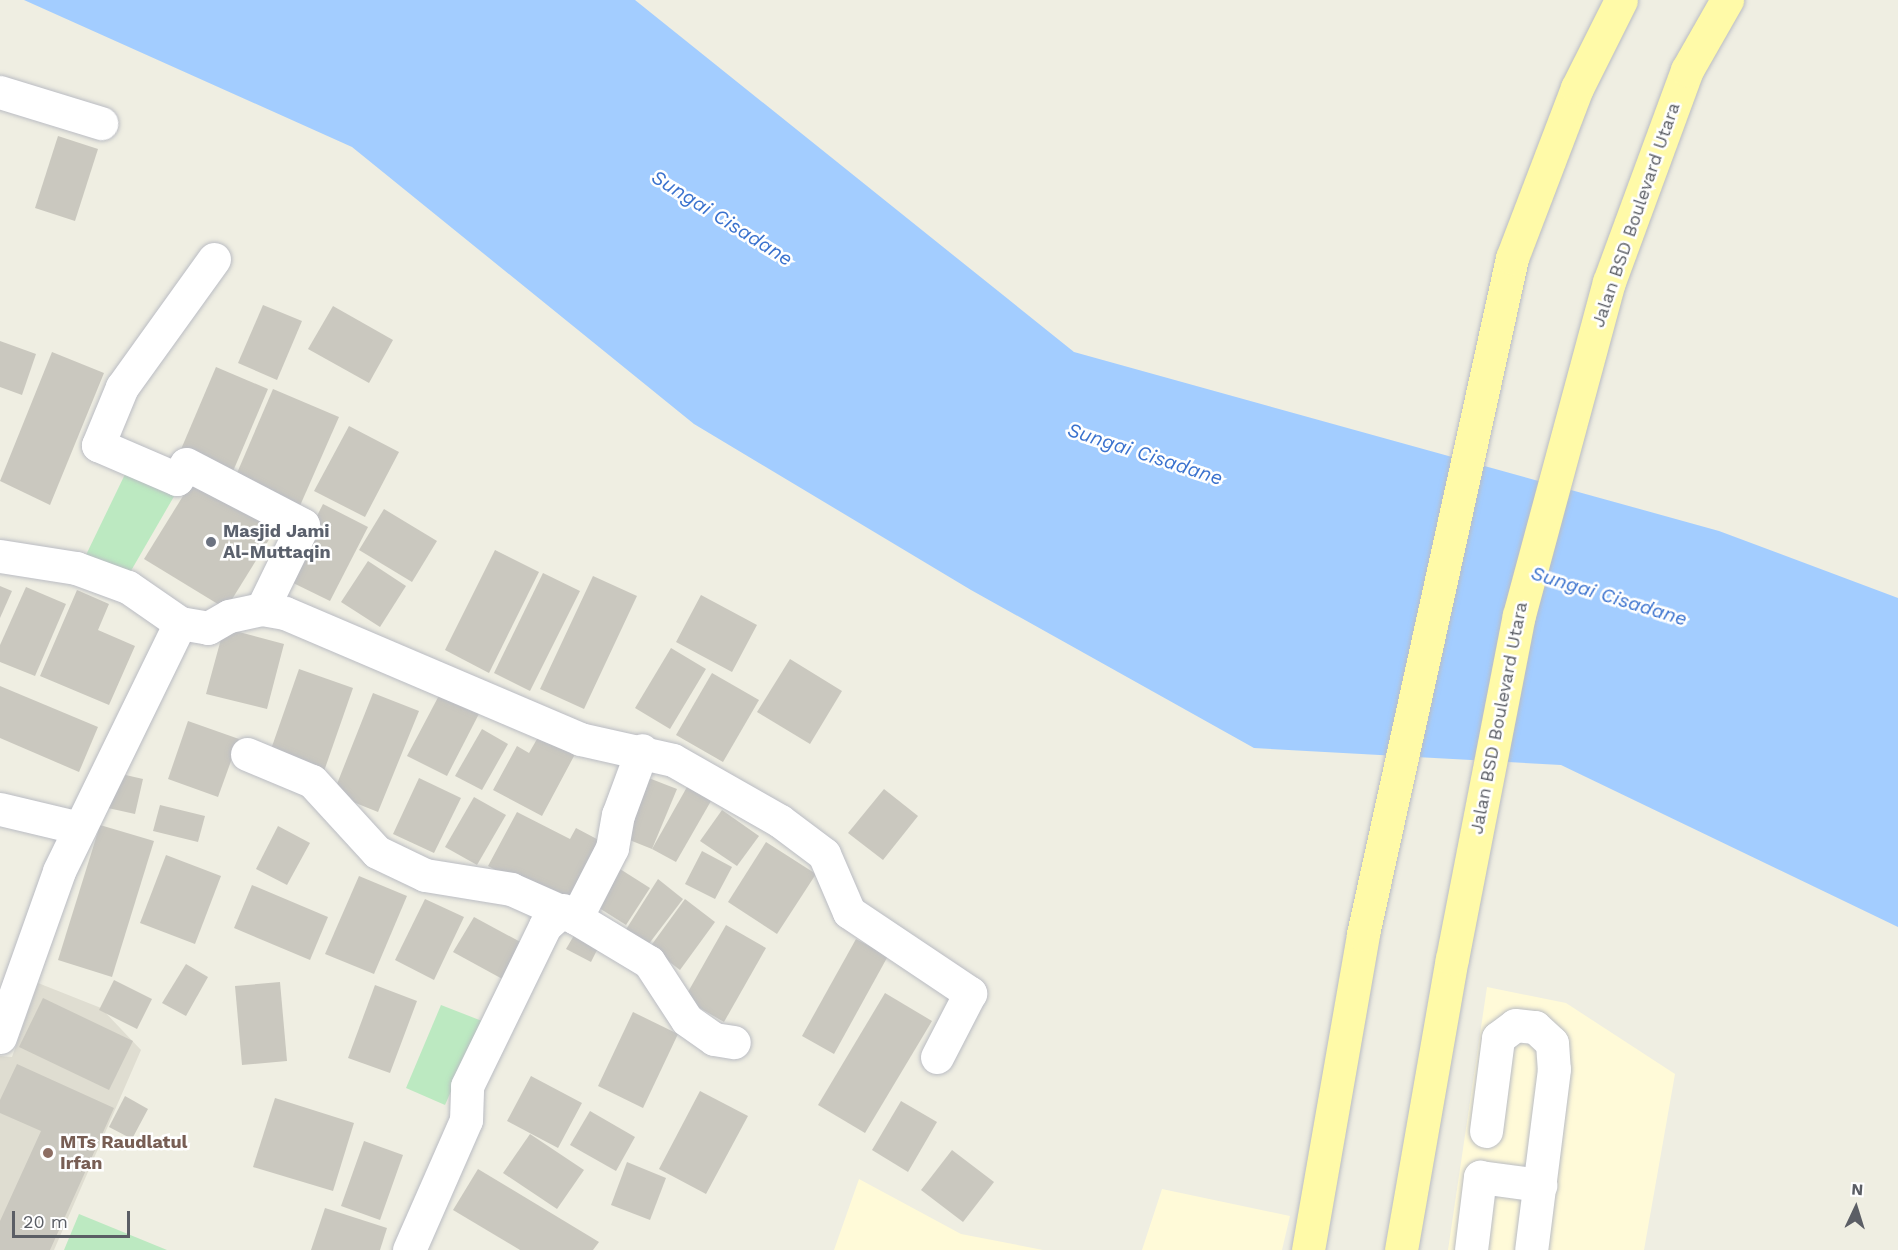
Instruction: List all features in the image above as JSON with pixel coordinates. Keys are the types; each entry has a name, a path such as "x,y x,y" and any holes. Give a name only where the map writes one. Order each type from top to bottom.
{"main road":[{"path":"1308,1250 1363,934 1512,258 1577,88 1621,0"},
{"name":"Jalan BSD Boulevard Utara","path":"1401,1250 1452,959 1519,615 1609,282 1687,70 1727,0"}],"street":[{"path":"0,92 101,123"},
{"path":"214,259 122,387 98,446 177,479 186,464 303,525 262,609"},
{"path":"0,556 86,572 128,587 180,623 208,628 229,616 262,609 285,613 580,739 642,750 673,760 780,821 824,854 849,912 970,993 937,1057"},
{"path":"0,1037 59,871 180,623"},
{"path":"409,1250 466,1120 467,1086 545,926 569,914 612,848 618,815 642,750"},
{"path":"247,754 312,781 377,852 425,875 511,889 569,914 649,962 687,1020 714,1039 734,1042"},
{"path":"0,809 80,828"},
{"path":"1486,1131 1498,1038 1515,1025 1535,1027 1552,1043 1554,1069 1531,1250"},
{"path":"1471,1250 1480,1177 1540,1185"}],"shaded area":[{"name":"MTs Raudlatul Irfan","path":"38,983 101,1008 141,1050 54,1250 0,1250 0,1056 12,1057"},
{"path":"1487,987 1566,1003 1675,1074 1644,1250 1448,1250"},
{"path":"859,1179 961,1234 1043,1250 834,1250"},
{"path":"1162,1189 1290,1216 1282,1250 1142,1250"}],"green space":[{"path":"129,466 180,486 128,576 85,557"},
{"path":"441,1005 482,1021 445,1105 406,1088"},
{"path":"79,1214 167,1250 64,1250"}],"water":[{"name":"Sungai Cisadane","path":"24,0 635,0 1074,352 1719,531 1898,598 1898,927 1561,765 1254,748 971,590 694,424 352,147"}],"building":[{"path":"58,136 98,149 75,221 35,208"},
{"path":"263,305 302,321 277,380 238,363"},
{"path":"333,306 393,340 369,383 308,349"},
{"path":"0,341 36,354 22,395 0,387"},
{"path":"52,352 104,373 50,505 0,481"},
{"path":"216,367 268,389 231,476 179,454"},
{"path":"273,389 339,417 299,508 234,480"},
{"path":"349,426 399,452 365,517 314,491"},
{"name":"Masjid Jami Al-Muttaqin","path":"196,475 278,525 226,609 144,559"},
{"path":"323,504 368,527 330,601 285,579"},
{"path":"384,509 437,541 412,582 359,550"},
{"path":"495,550 539,572 489,673 445,650"},
{"path":"368,561 406,586 380,627 341,602"},
{"path":"543,573 580,591 530,691 494,673"},
{"path":"593,576 637,596 584,709 540,689"},
{"path":"0,586 12,591 0,618"},
{"path":"26,587 66,604 35,676 0,662 0,645"},
{"path":"77,590 109,604 98,630 135,646 109,705 40,676"},
{"path":"701,595 757,625 732,672 676,642"},
{"path":"224,628 284,644 267,709 206,694"},
{"path":"671,648 706,669 670,729 635,708"},
{"path":"790,659 842,691 810,744 757,712"},
{"path":"299,669 353,688 323,774 269,755"},
{"path":"712,673 759,700 723,762 676,735"},
{"path":"0,686 98,727 79,772 0,738"},
{"path":"444,686 483,706 447,776 407,756"},
{"path":"373,693 419,711 378,812 333,794"},
{"path":"188,721 239,739 218,797 168,779"},
{"path":"545,725 581,743 542,816 493,790 517,746 529,753"},
{"path":"482,729 508,744 482,790 455,776"},
{"path":"117,773 143,779 135,814 108,808"},
{"path":"641,775 677,789 652,849 617,835"},
{"path":"419,778 461,798 434,853 393,834"},
{"path":"687,787 711,801 676,862 652,849"},
{"path":"884,789 918,816 883,860 848,833"},
{"path":"474,797 506,815 477,865 445,847"},
{"path":"160,805 205,816 198,842 153,831"},
{"path":"722,810 759,836 737,866 700,841"},
{"path":"517,812 570,839 576,828 610,846 575,912 488,866"},
{"path":"100,825 154,841 112,977 58,960"},
{"path":"278,826 310,843 287,885 256,869"},
{"path":"766,842 816,874 777,934 728,902"},
{"path":"702,851 732,867 715,899 685,884"},
{"path":"166,855 221,876 195,944 140,923"},
{"path":"620,869 650,888 626,925 596,906"},
{"path":"359,876 407,896 374,974 325,954"},
{"path":"658,879 683,899 648,945 625,931"},
{"path":"252,885 328,917 310,960 234,928"},
{"path":"425,899 464,917 434,980 395,960"},
{"path":"685,899 715,922 680,970 650,947"},
{"path":"474,917 526,945 506,981 453,952"},
{"path":"726,925 766,948 724,1022 684,999"},
{"path":"576,932 600,944 591,962 566,949"},
{"path":"856,939 888,956 834,1054 802,1036"},
{"path":"186,964 208,977 186,1016 162,1003"},
{"path":"114,980 152,999 137,1029 99,1010"},
{"path":"280,982 287,1061 242,1065 235,986"},
{"path":"375,985 417,1001 390,1073 348,1058"},
{"path":"885,993 932,1021 865,1133 818,1105"},
{"path":"43,998 133,1041 109,1090 19,1047"},
{"path":"633,1012 678,1034 643,1108 598,1086"},
{"path":"17,1064 114,1108 50,1250 0,1250 0,1221 41,1131 0,1113 0,1100"},
{"path":"531,1076 582,1103 558,1148 507,1121"},
{"path":"700,1091 748,1116 706,1194 659,1169"},
{"path":"125,1096 148,1109 132,1139 109,1127"},
{"path":"275,1098 354,1123 333,1191 253,1167"},
{"path":"901,1101 937,1122 908,1172 872,1150"},
{"path":"590,1111 635,1137 616,1171 570,1145"},
{"path":"530,1134 584,1170 557,1209 503,1173"},
{"path":"364,1141 403,1155 380,1220 341,1206"},
{"path":"952,1150 994,1182 963,1222 921,1190"},
{"path":"627,1162 666,1178 650,1220 611,1205"},
{"path":"478,1169 599,1242 593,1250 520,1250 453,1210"},
{"path":"325,1208 387,1228 380,1250 311,1250"}],"place":[{"name":"Masjid Jami Al-Muttaqin","path":"211,542"},
{"name":"MTs Raudlatul Irfan","path":"48,1153"}]}
